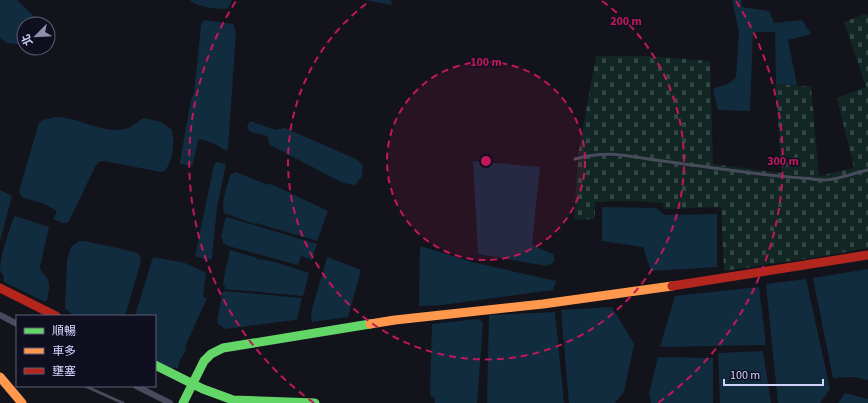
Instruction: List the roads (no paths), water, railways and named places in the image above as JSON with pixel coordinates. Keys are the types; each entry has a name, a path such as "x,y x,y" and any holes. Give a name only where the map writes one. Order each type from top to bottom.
{"street":[{"path":"183,403 202,362 211,353 223,348 395,320 543,304 693,283 868,255"},
{"path":"0,288 54,315"},
{"path":"0,315 16,323"},
{"path":"156,366 191,387 233,400 314,403"},
{"path":"0,377 22,403"},
{"path":"138,387 170,403"}],"lane":[{"path":"575,159 592,154 622,154 652,160 824,180 868,170"},
{"path":"87,387 123,403"}],"water":[{"path":"0,0 17,0 34,16 16,16 16,44 7,43 0,38"},
{"path":"190,0 232,0 228,8 219,9 202,6"},
{"path":"365,0 391,0 392,5"},
{"path":"732,0 741,0 742,7 769,11 774,23 802,20 811,34 788,40 797,85 776,84 775,32 753,32 750,111 718,110 713,89 730,83 736,77 739,32"},
{"path":"204,20 233,24 236,32 228,148 227,150 224,150 215,144 200,139 198,140 193,164 190,166 180,164 180,162 191,99 194,93 201,25"},
{"path":"56,117 116,130 128,128 144,118 161,122 172,130 173,135 172,156 168,167 165,171 161,172 100,161 96,165 69,221 67,223 63,223 53,219 57,212 45,204 22,197 19,191 39,123 43,120"},
{"path":"250,121 276,130 285,128 356,159 363,166 362,176 355,185 343,183 270,145 267,136 250,132 247,127"},
{"path":"473,161 540,167 532,245 553,254 555,261 547,266 478,254"},
{"path":"217,162 226,164 217,208 212,257 211,260 206,260 195,256 214,165"},
{"path":"236,172 268,185 269,183 328,211 317,241 256,223 255,224 224,213 224,198 230,175"},
{"path":"0,190 12,196 0,241"},
{"path":"602,207 656,208 665,215 717,214 717,267 651,271 643,247 602,241"},
{"path":"15,216 49,227 40,267 49,284 47,301 43,301 4,282 3,274 0,272 3,252"},
{"path":"227,217 317,244 312,260 301,256 298,265 228,246 223,243 223,239 221,237 225,219"},
{"path":"79,241 84,241 139,254 141,258 140,265 125,315 74,315 65,309 67,260 71,247"},
{"path":"420,246 472,262 556,281 553,290 442,305 419,306"},
{"path":"230,250 257,258 258,260 260,259 275,262 309,273 303,296 225,289 225,286 223,285"},
{"path":"153,257 185,263 206,273 203,297 207,298 185,347 186,350 179,362 178,369 174,367 172,370 156,361 156,315 135,315"},
{"path":"327,257 361,270 348,317 312,322 311,313"},
{"path":"868,269 868,380 853,377 833,378 813,278"},
{"path":"806,279 830,389 820,403 778,403 766,284"},
{"path":"759,287 766,345 660,347 675,296"},
{"path":"224,291 302,298 297,319 295,320 225,329 217,323 222,293"},
{"path":"612,307 634,344 624,392 615,403 569,403 561,310"},
{"path":"555,312 564,403 487,403 489,315"},
{"path":"478,319 482,321 483,324 477,403 435,403 434,397 430,396 432,324"},
{"path":"763,351 771,403 720,403 718,353"},
{"path":"658,357 713,358 713,403 651,403 649,394"},
{"path":"845,393 868,399 868,403 838,403"}]}
